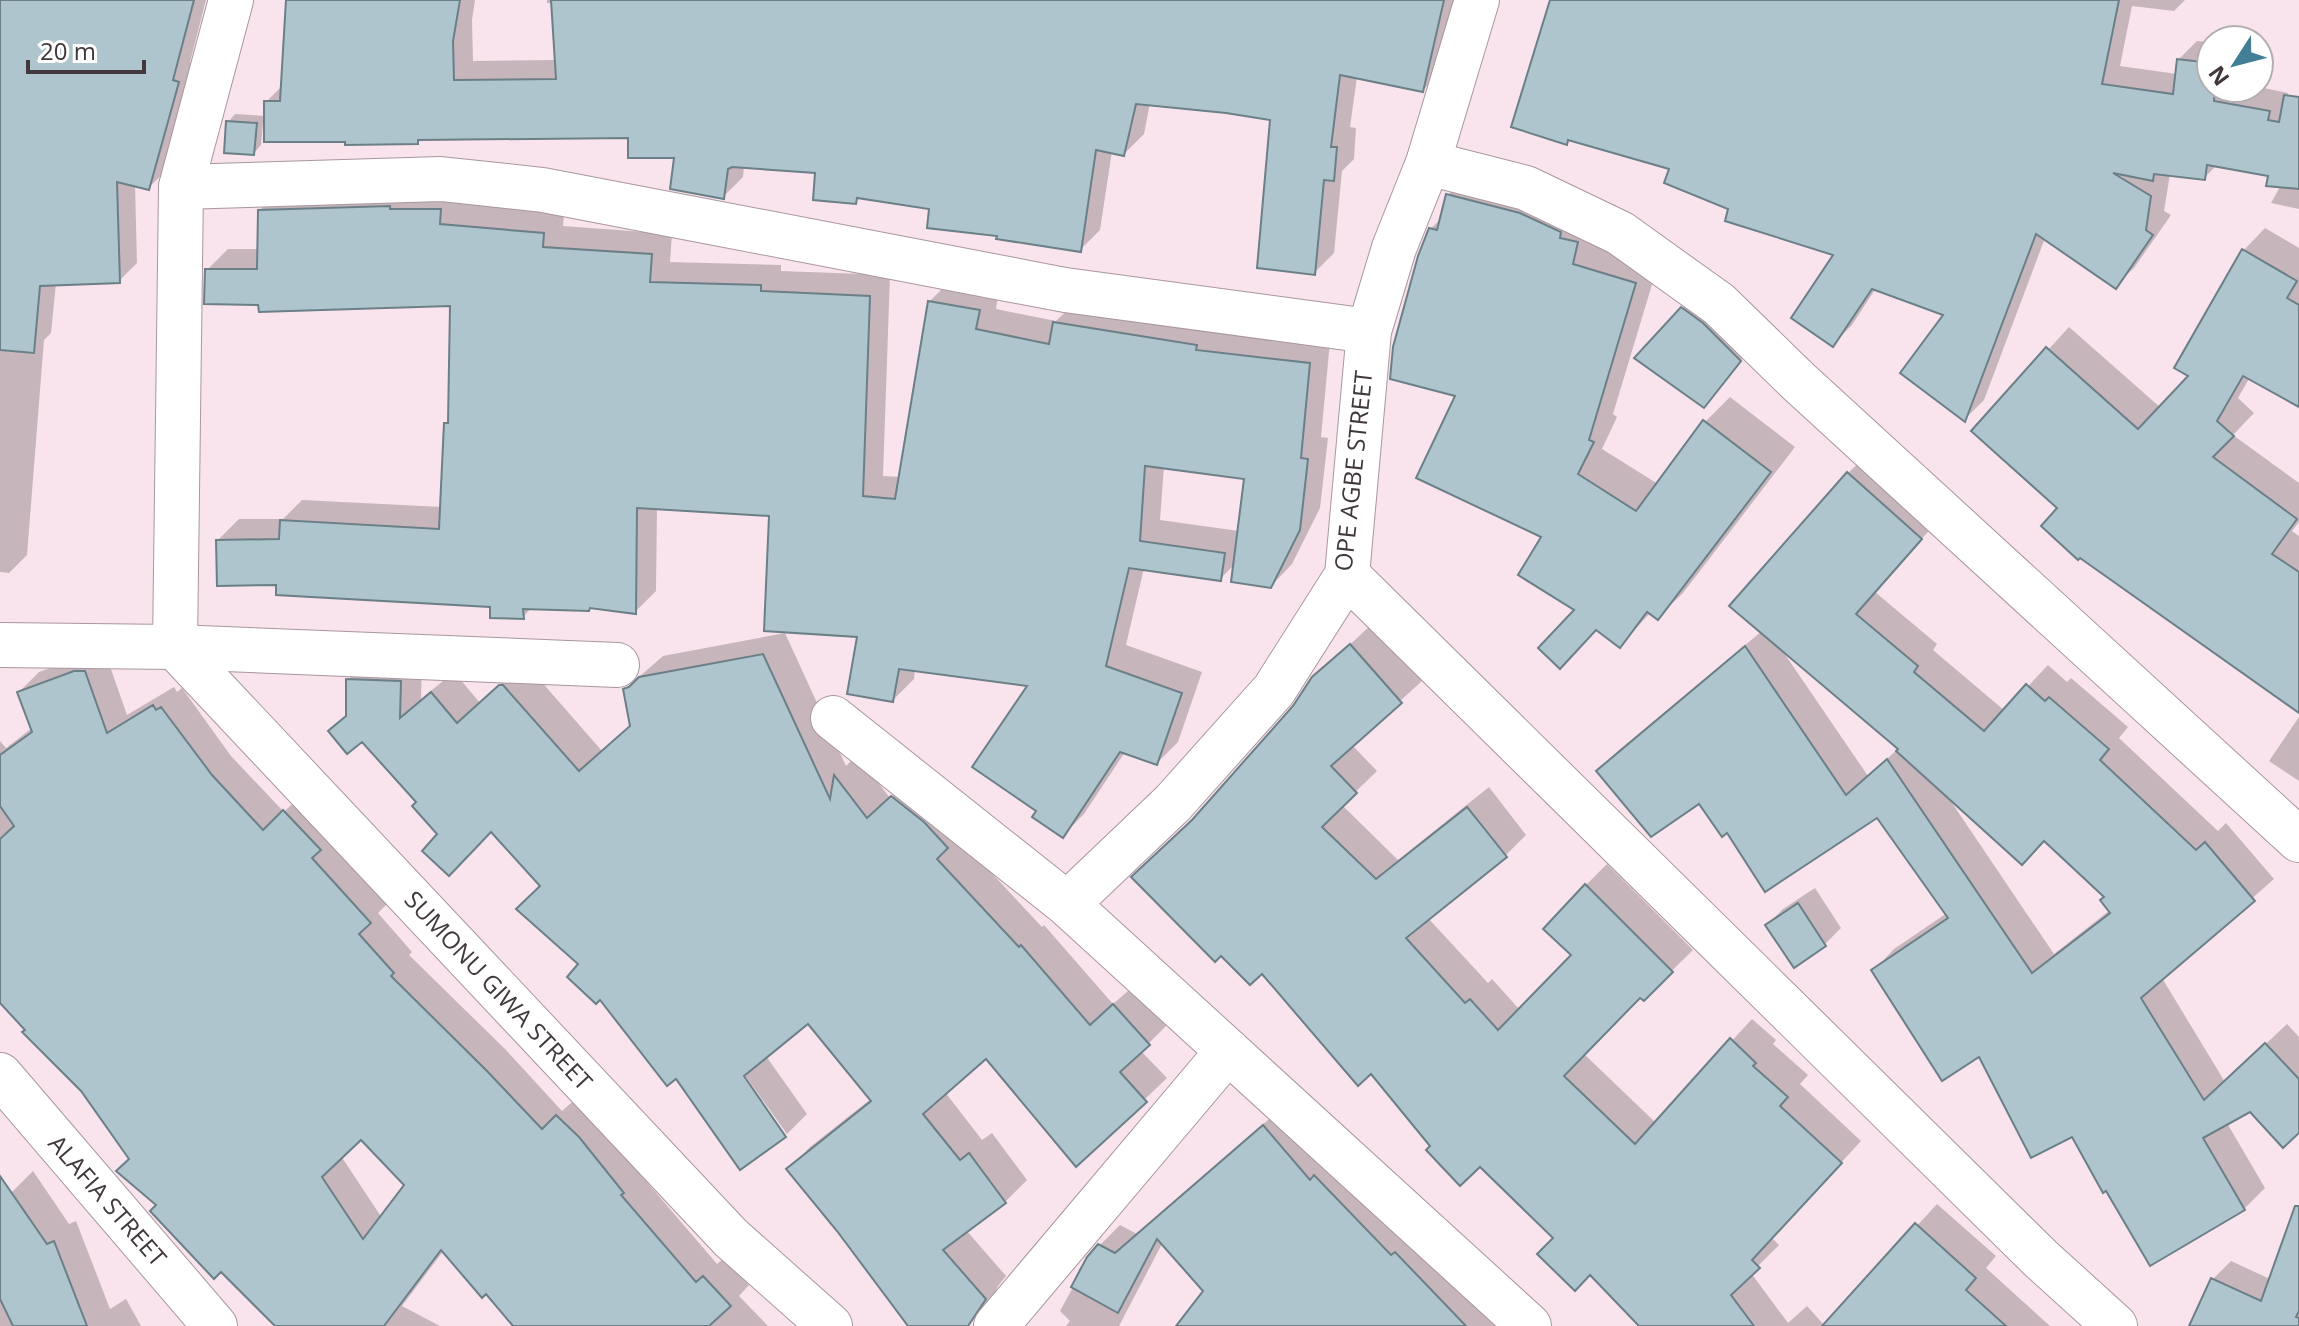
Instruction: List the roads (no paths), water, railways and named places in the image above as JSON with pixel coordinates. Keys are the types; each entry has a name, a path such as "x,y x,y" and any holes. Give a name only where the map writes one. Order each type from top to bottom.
{"street":[{"path":"175,647 181,187 231,0"},
{"name":"OPE AGBE STREET","path":"1067,904 1173,803 1274,690 1347,575 1369,331 1394,248 1428,163 1477,0"},
{"path":"1428,163 1526,188 1620,233 1719,304 1923,497 2299,840"},
{"path":"181,187 441,179 543,190 1065,290 1369,331"},
{"path":"1347,575 2040,1258 2115,1326"},
{"path":"0,645 175,647 617,665"},
{"name":"SUMONU GIWA STREET","path":"175,647 731,1238 830,1326"},
{"path":"833,718 1067,904 1529,1326"},
{"path":"996,1326 1228,1051"},
{"name":"ALAFIA STREET","path":"0,1075 215,1326"}]}
